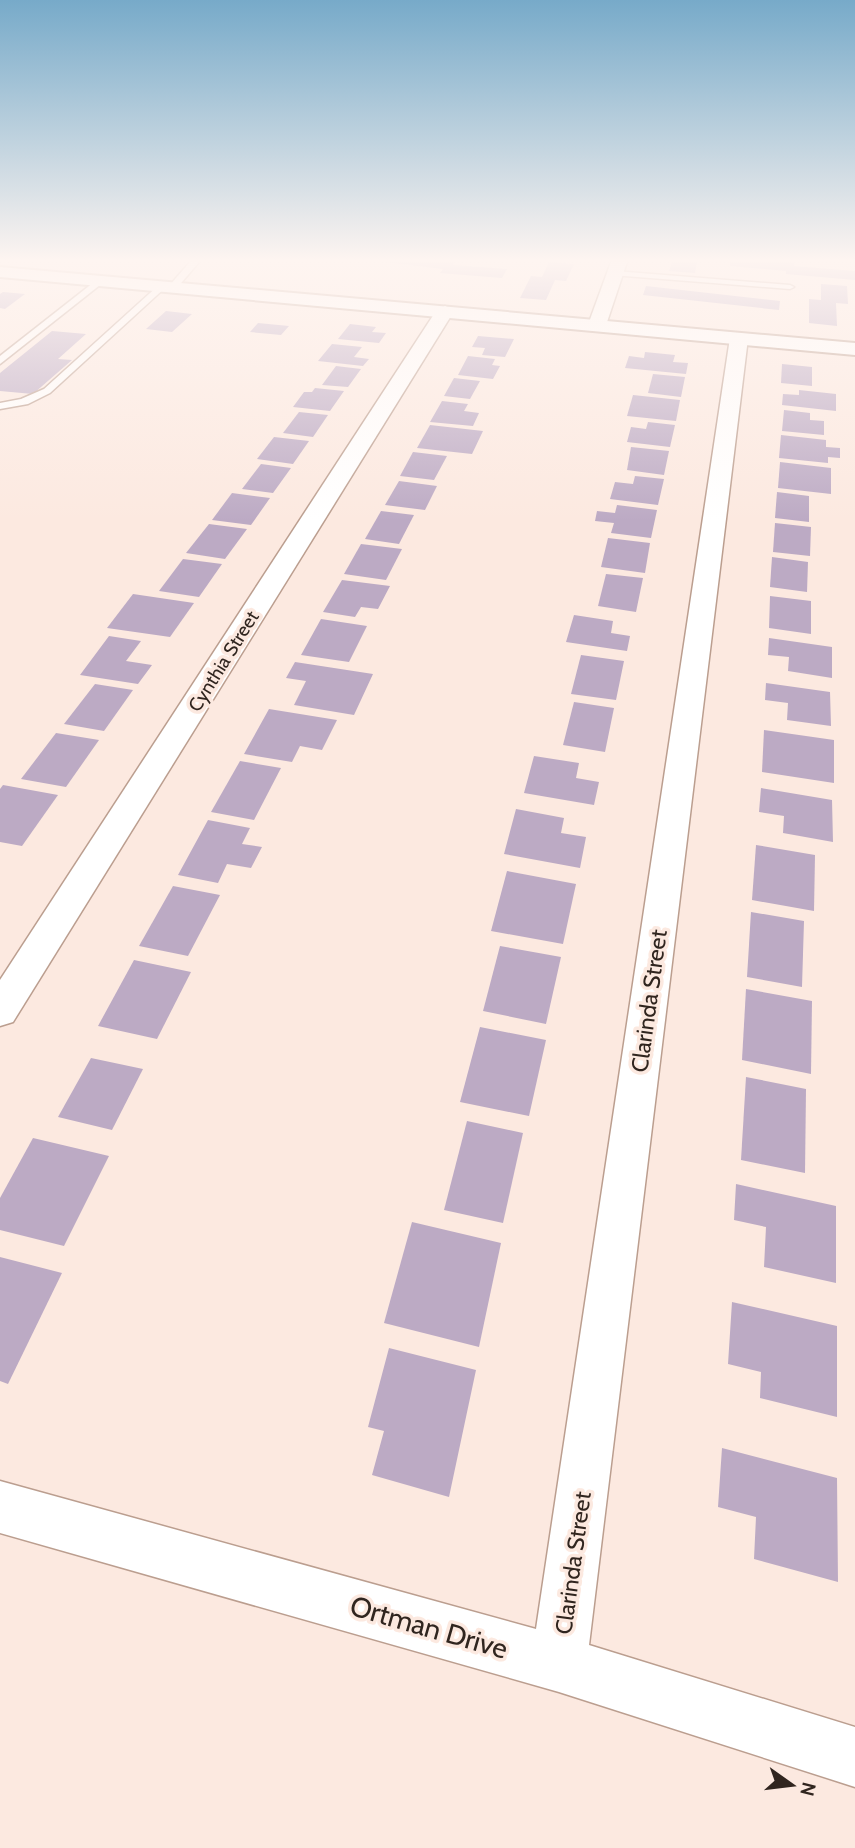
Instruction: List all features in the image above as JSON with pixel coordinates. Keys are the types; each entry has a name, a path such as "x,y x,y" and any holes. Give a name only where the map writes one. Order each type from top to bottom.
{"street":[{"name":"Cynthia Street","path":"0,1011 422,348"},
{"name":"Clarinda Street","path":"559,1664 738,348"},
{"name":"Ortman Drive","path":"0,1507 559,1664 855,1757"}],"lane":[{"path":"0,361 16,348"},
{"path":"0,406 24,402 47,391 97,348"}],"building":[{"path":"31,348 70,348 58,359 72,360 33,394 0,391 0,373"},
{"path":"329,348 361,348 354,357 369,359 363,366 318,361"},
{"path":"485,348 509,348 505,357 482,355"},
{"path":"645,352 675,355 673,362 688,363 686,374 625,368 629,356 644,358"},
{"path":"468,356 495,359 492,365 500,366 493,379 458,375"},
{"path":"782,364 812,367 812,386 781,383"},
{"path":"336,366 361,369 348,387 322,385"},
{"path":"653,374 685,377 681,397 648,393"},
{"path":"454,378 480,381 470,399 444,396"},
{"path":"315,388 344,391 330,411 293,407 304,392 312,392"},
{"path":"799,390 836,394 836,411 782,405 783,394 799,395"},
{"path":"633,395 680,400 676,421 627,416"},
{"path":"442,401 468,404 464,411 479,413 473,426 430,422"},
{"path":"784,410 810,413 810,420 824,421 824,435 782,431"},
{"path":"299,412 328,415 313,437 283,433"},
{"path":"648,422 675,425 670,447 627,442 631,427 646,429"},
{"path":"430,425 483,431 472,454 417,448"},
{"path":"781,435 826,440 826,447 840,448 840,458 828,457 828,463 779,458"},
{"path":"274,437 309,441 293,464 257,459"},
{"path":"631,447 669,451 664,475 627,470"},
{"path":"413,452 447,456 434,480 400,476"},
{"path":"780,462 831,468 831,494 778,488"},
{"path":"261,464 291,468 273,493 242,489"},
{"path":"635,476 664,479 658,505 610,499 615,482 633,484"},
{"path":"399,481 437,486 425,510 385,505"},
{"path":"777,492 809,496 809,522 775,518"},
{"path":"232,493 270,498 251,525 212,520"},
{"path":"617,505 657,510 651,538 611,533 614,523 595,521 597,511 615,513"},
{"path":"381,511 414,515 399,544 365,539"},
{"path":"775,523 811,527 810,556 773,552"},
{"path":"209,524 247,529 225,559 186,553"},
{"path":"608,538 650,543 645,573 601,567"},
{"path":"361,544 402,549 386,580 344,574"},
{"path":"772,557 808,562 807,592 770,587"},
{"path":"183,559 222,564 199,597 159,591"},
{"path":"606,574 643,578 636,612 598,606"},
{"path":"342,580 390,586 378,609 361,607 355,617 323,612"},
{"path":"133,594 194,603 170,637 107,628"},
{"path":"770,596 811,601 811,634 769,628"},
{"path":"574,615 613,621 611,633 630,636 627,651 566,642"},
{"path":"321,619 367,626 349,662 301,655"},
{"path":"109,636 141,641 126,661 152,665 138,684 80,675"},
{"path":"769,638 832,647 832,678 788,671 789,657 768,655"},
{"path":"581,655 624,661 616,700 571,694"},
{"path":"295,662 373,674 354,715 294,705 306,681 286,678"},
{"path":"766,683 830,692 831,726 787,720 788,703 765,700"},
{"path":"95,684 133,690 104,731 64,724"},
{"path":"574,702 614,708 605,752 563,745"},
{"path":"269,709 337,720 322,750 300,746 292,762 244,754"},
{"path":"764,730 834,740 834,783 762,772"},
{"path":"56,733 99,740 66,787 21,779"},
{"path":"534,756 579,763 576,778 599,782 594,805 524,793"},
{"path":"240,761 281,768 254,820 211,812"},
{"path":"3,785 58,795 22,846 0,842 0,789"},
{"path":"761,788 832,800 833,842 783,833 784,816 759,812"},
{"path":"516,809 564,818 561,833 586,837 580,868 504,854"},
{"path":"208,820 250,828 242,844 262,847 251,868 227,864 218,883 178,875"},
{"path":"756,845 815,855 814,911 752,900"},
{"path":"507,871 576,884 563,944 491,931"},
{"path":"173,886 220,895 188,956 139,946"},
{"path":"751,912 804,921 802,987 747,977"},
{"path":"500,946 561,957 546,1024 483,1011"},
{"path":"134,960 191,972 157,1039 98,1026"},
{"path":"746,989 812,1001 811,1074 742,1060"},
{"path":"480,1027 546,1040 529,1116 460,1102"},
{"path":"91,1058 143,1069 112,1130 58,1117"},
{"path":"746,1077 806,1089 805,1173 741,1160"},
{"path":"467,1121 523,1133 503,1223 444,1210"},
{"path":"33,1138 109,1156 64,1246 0,1230 0,1198"},
{"path":"736,1184 836,1206 836,1283 764,1267 766,1227 734,1220"},
{"path":"412,1222 501,1243 479,1347 384,1323"},
{"path":"0,1257 62,1273 8,1384 0,1381"},
{"path":"732,1302 837,1326 837,1417 760,1398 761,1372 728,1364"},
{"path":"389,1348 476,1370 449,1497 372,1475 384,1431 368,1427"},
{"path":"722,1448 837,1478 838,1582 754,1559 756,1517 718,1507"}]}
